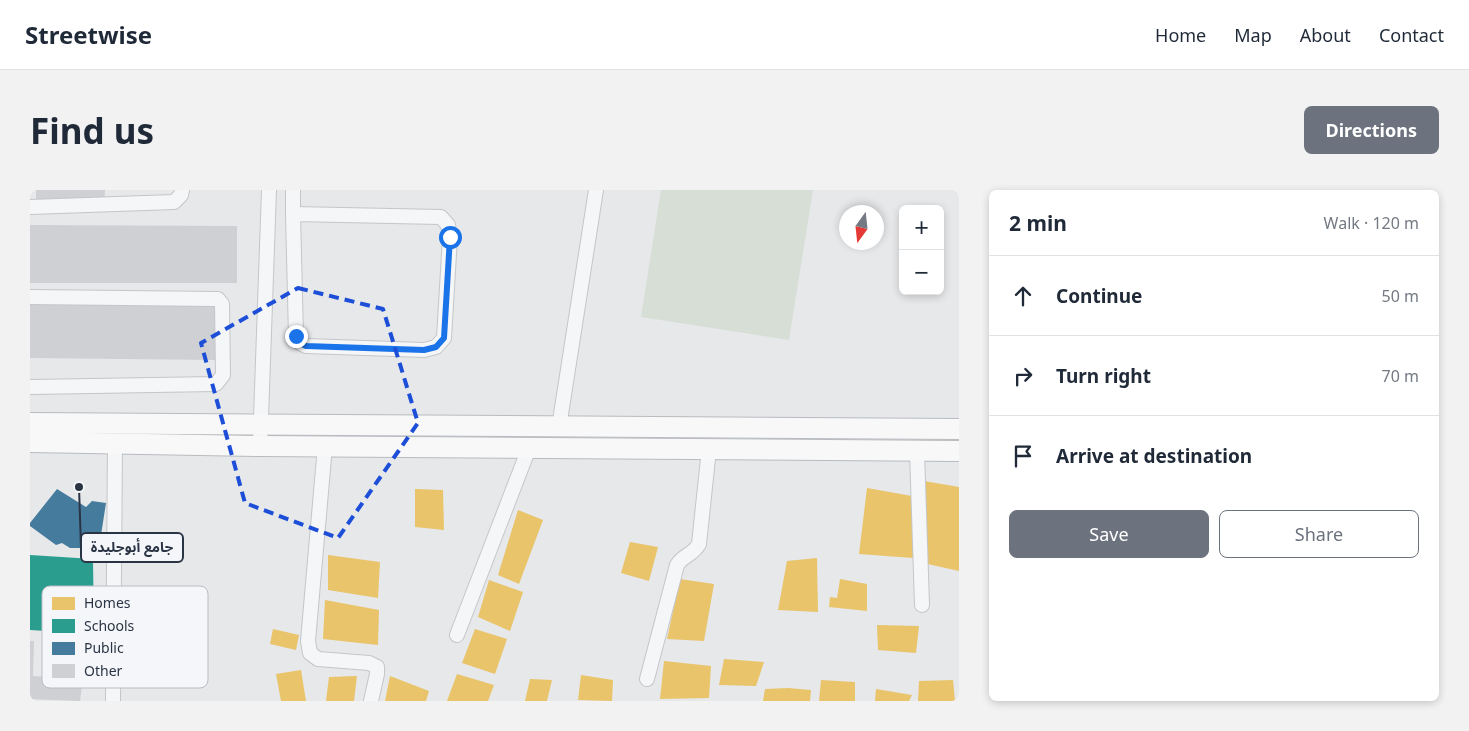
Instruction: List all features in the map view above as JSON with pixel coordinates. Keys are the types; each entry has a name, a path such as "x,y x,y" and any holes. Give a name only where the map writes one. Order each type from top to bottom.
{"highway":[{"path":"30,423 959,430"},
{"path":"30,442 260,446 959,451"}],"street":[{"path":"30,207 174,202 181,195 182,190"},
{"path":"260,446 269,190"},
{"path":"293,190 293,214 296,336 300,343 306,346 424,350 436,347 444,338 450,237 448,225 441,217 293,214"},
{"path":"559,427 596,190"},
{"path":"30,297 218,299 222,304 223,357 223,375 216,384 30,387"},
{"path":"114,586 115,444"},
{"path":"325,446 308,641 310,653 318,659 369,663 377,667 372,701"},
{"path":"457,635 529,448"},
{"path":"647,679 677,565 684,557 693,553 700,544 709,449"},
{"path":"917,451 922,604"},
{"path":"113,688 113,701"}],"highlighted area":[{"path":"298,288 383,309 418,423 338,538 245,503 201,343"}],"shaded area":[{"path":"661,190 813,190 789,340 641,317"}],"building: Homes":[{"path":"924,481 959,487 959,571 923,563"},
{"path":"867,488 912,496 913,558 859,554"},
{"path":"415,489 443,490 444,530 415,527"},
{"path":"518,510 543,520 519,584 498,575"},
{"path":"630,542 658,547 649,581 621,573"},
{"path":"328,555 380,562 378,598 328,590"},
{"path":"817,558 818,612 778,610 787,561"},
{"path":"680,579 714,584 704,641 667,639"},
{"path":"840,579 867,584 867,611 829,607 830,597 837,598"},
{"path":"489,580 523,592 510,631 478,617"},
{"path":"325,600 379,610 378,645 323,639"},
{"path":"877,625 919,626 916,653 878,650"},
{"path":"273,629 299,635 296,650 270,644"},
{"path":"475,629 507,639 495,674 462,663"},
{"path":"724,659 764,662 756,686 719,685"},
{"path":"664,661 711,666 709,698 660,699"},
{"path":"301,670 306,701 281,701 276,674"},
{"path":"457,674 494,685 488,701 447,701"},
{"path":"581,675 613,680 612,701 578,700"},
{"path":"357,676 354,701 326,701 329,677"},
{"path":"390,676 429,691 426,701 385,701"},
{"path":"530,679 552,680 547,701 525,701"},
{"path":"821,680 855,682 855,701 819,701"},
{"path":"953,680 955,701 918,701 919,681"},
{"path":"765,689 811,690 810,701 763,701"},
{"path":"876,689 912,695 909,701 875,701"}],"building: Schools":[{"path":"30,555 93,559 93,586 42,586 42,631 30,630"}],"building: Public":[{"path":"57,489 86,507 92,501 106,503 99,548 70,548 62,543 56,545 30,526 30,523"}],"building: Other":[{"path":"36,190 105,190 104,203 36,201"},
{"path":"30,225 237,226 237,283 30,283"},
{"path":"30,304 217,306 216,360 30,358"},
{"path":"30,641 34,641 33,676 42,677 42,688 82,688 80,701 30,699"}],"place":[{"name":"جامع أبوجليدة","path":"79,487"}],"route":[{"path":"296,336 300,343 306,346 424,350 436,347 444,338 450,237"}]}
